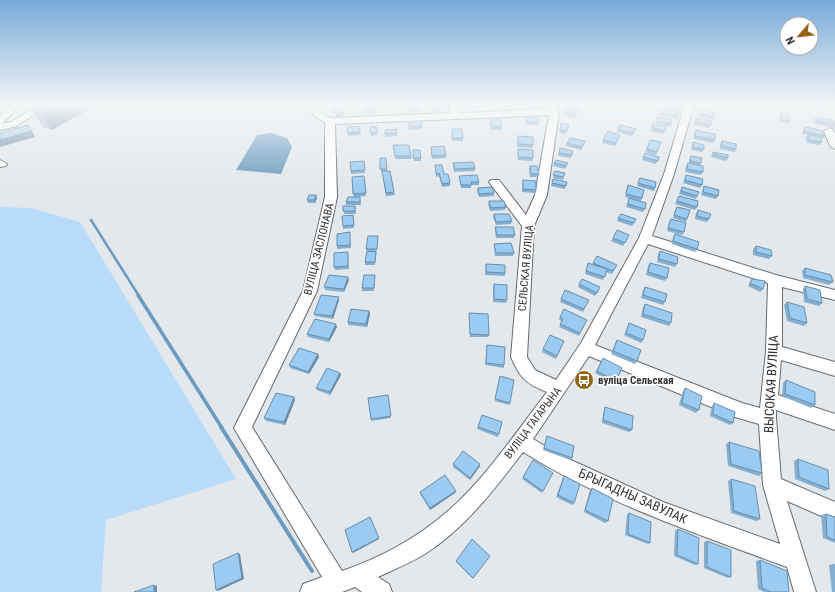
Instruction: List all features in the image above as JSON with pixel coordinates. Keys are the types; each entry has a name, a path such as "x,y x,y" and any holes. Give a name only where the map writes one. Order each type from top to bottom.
{"street":[{"name":"ВУЛІЦА ЗАСЛОНАВА","path":"330,132 331,198 310,291 243,428 337,583"},
{"name":"СЕЛЬСКАЯ ВУЛІЦА","path":"550,132 541,195 528,226 518,358 523,369 533,378 559,389"},
{"name":"ВУЛІЦА ГАГАРЫНА","path":"313,592 357,576 417,547 455,518 488,483 559,389 586,348 645,238 669,174 682,132"},
{"path":"829,132 835,146"},
{"path":"495,182 528,226"},
{"path":"645,238 775,280 835,295"},
{"name":"ВЫСОКАЯ ВУЛІЦА","path":"775,280 774,351 767,418 772,485 805,592"},
{"path":"586,348 741,411 767,418"},
{"path":"774,351 835,369"},
{"path":"769,400 835,422"},
{"name":"БРЫГАДНЫ ЗАВУЛАК","path":"521,440 554,461 660,511 794,559"},
{"path":"772,485 835,512"},
{"path":"357,576 381,592"}],"shaded area":[{"path":"271,133 287,138 292,147 281,174 236,170 257,135"},
{"path":"0,207 31,208 80,222 236,479 106,520 101,592 0,592"}],"building":[{"path":"5,132 29,132 0,140 0,133"},
{"path":"348,132 360,132 348,133"},
{"path":"385,132 397,132 397,133 385,134"},
{"path":"452,132 462,132 463,138 452,138"},
{"path":"608,132 620,135 616,143 603,140"},
{"path":"696,132 704,132 715,134 715,140 695,136"},
{"path":"807,132 822,132 825,136"},
{"path":"808,134 820,137 822,142 809,140"},
{"path":"518,136 533,137 533,145 518,144"},
{"path":"570,138 585,141 582,147 567,143"},
{"path":"650,140 661,142 657,152 647,149"},
{"path":"722,141 736,144 736,149 722,146"},
{"path":"693,142 704,145 704,149 693,147"},
{"path":"393,145 409,145 411,156 395,156"},
{"path":"444,146 446,155 432,156 431,147"},
{"path":"560,148 573,151 572,155 559,153"},
{"path":"518,149 533,150 533,158 518,157"},
{"path":"413,150 420,150 421,158 413,158"},
{"path":"713,152 728,155 728,158 713,154"},
{"path":"645,153 659,157 658,161 643,157"},
{"path":"691,156 702,158 701,163 690,161"},
{"path":"380,158 386,158 387,169 380,169"},
{"path":"556,160 568,163 566,166 554,163"},
{"path":"364,161 365,170 351,171 350,162"},
{"path":"473,162 475,168 455,169 453,163"},
{"path":"688,163 703,166 703,172 687,169"},
{"path":"435,165 442,165 444,174 448,174 450,183 442,184 439,173 436,174"},
{"path":"530,166 537,166 539,174 531,174"},
{"path":"382,171 390,171 394,192 386,193"},
{"path":"555,171 565,173 563,177 553,175"},
{"path":"477,175 479,182 471,182 472,185 461,185 459,176"},
{"path":"686,175 703,179 702,185 685,180"},
{"path":"364,176 366,193 353,194 352,177"},
{"path":"640,178 656,182 655,188 638,183"},
{"path":"553,179 567,182 566,186 552,183"},
{"path":"523,180 536,181 536,190 523,189"},
{"path":"628,185 644,190 642,198 626,194"},
{"path":"704,186 719,190 718,196 703,192"},
{"path":"492,187 494,193 479,194 478,188"},
{"path":"682,187 699,192 697,196 681,191"},
{"path":"309,195 316,195 315,200 307,200"},
{"path":"679,196 698,201 697,207 677,201"},
{"path":"348,197 360,197 360,202 346,202"},
{"path":"629,198 646,203 645,209 628,204"},
{"path":"489,201 504,201 506,207 491,208"},
{"path":"343,206 355,206 355,211 343,211"},
{"path":"677,207 690,210 687,219 674,215"},
{"path":"698,210 711,214 709,219 697,216"},
{"path":"494,214 509,214 512,221 496,222"},
{"path":"621,214 636,219 634,223 618,218"},
{"path":"353,215 354,225 343,226 342,216"},
{"path":"671,219 686,223 684,232 668,228"},
{"path":"495,227 513,227 515,235 497,235"},
{"path":"617,230 629,235 625,243 613,238"},
{"path":"350,232 350,245 337,246 337,234"},
{"path":"675,234 699,242 697,249 673,241"},
{"path":"368,236 378,236 377,249 366,249"},
{"path":"511,243 514,253 496,253 494,244"},
{"path":"756,246 771,250 772,256 756,252"},
{"path":"367,251 376,252 375,262 365,262"},
{"path":"660,251 678,257 677,264 659,259"},
{"path":"348,252 348,266 334,267 334,253"},
{"path":"597,256 617,265 613,271 593,263"},
{"path":"588,263 607,269 605,277 586,271"},
{"path":"650,263 669,268 667,278 648,272"},
{"path":"486,264 505,265 505,273 486,272"},
{"path":"805,268 831,275 833,282 805,275"},
{"path":"329,275 348,277 344,289 324,287"},
{"path":"364,275 375,275 374,288 362,288"},
{"path":"582,279 600,287 597,293 579,284"},
{"path":"752,279 765,281 763,289 750,283"},
{"path":"494,284 507,285 507,300 494,299"},
{"path":"805,286 820,290 822,303 807,299"},
{"path":"645,287 667,294 665,302 643,295"},
{"path":"565,290 589,300 584,309 561,299"},
{"path":"321,295 339,297 332,316 314,314"},
{"path":"787,302 804,307 807,323 790,318"},
{"path":"645,304 672,313 671,323 643,314"},
{"path":"351,309 369,311 366,324 348,322"},
{"path":"564,309 587,320 580,333 560,324 563,319 560,317"},
{"path":"469,313 488,314 489,335 470,334"},
{"path":"315,319 336,324 329,339 307,334"},
{"path":"629,323 646,330 643,340 626,333"},
{"path":"550,335 564,341 557,356 543,349"},
{"path":"617,340 641,350 637,361 613,351"},
{"path":"487,345 505,347 504,365 486,363"},
{"path":"299,348 318,354 308,372 289,365"},
{"path":"603,358 622,368 616,381 597,371"},
{"path":"327,368 340,373 330,392 316,388"},
{"path":"500,376 514,380 510,403 495,399"},
{"path":"786,380 815,392 815,405 785,394"},
{"path":"685,388 702,396 699,410 682,403"},
{"path":"276,393 294,397 284,422 264,418"},
{"path":"388,395 391,416 371,419 368,398"},
{"path":"714,403 735,412 733,423 713,414"},
{"path":"605,407 633,416 632,430 603,420"},
{"path":"482,415 502,422 499,434 478,427"},
{"path":"547,436 574,446 572,458 544,448"},
{"path":"729,442 759,451 762,473 731,464"},
{"path":"463,451 480,464 470,478 453,464"},
{"path":"798,459 828,470 829,489 799,477"},
{"path":"533,460 553,473 543,491 523,477"},
{"path":"445,475 456,491 430,508 420,492"},
{"path":"564,476 580,484 574,503 558,495"},
{"path":"731,479 755,486 760,519 734,511"},
{"path":"592,488 613,499 608,521 585,510"},
{"path":"629,513 651,522 650,543 628,534"},
{"path":"826,514 835,517 835,540 827,537"},
{"path":"370,517 379,538 352,552 345,530"},
{"path":"678,529 699,538 698,564 677,555"},
{"path":"472,539 490,556 473,578 456,561"},
{"path":"707,541 731,550 731,577 707,567"},
{"path":"238,553 242,578 216,590 213,564"},
{"path":"760,560 787,571 789,592 771,592 762,588"},
{"path":"154,585 154,592 134,592"}],"waterway":[{"path":"91,220 139,296"},
{"path":"138,295 222,428"},
{"path":"221,427 312,571"}],"place":[{"name":"вуліца Сельская","path":"584,380"}]}
